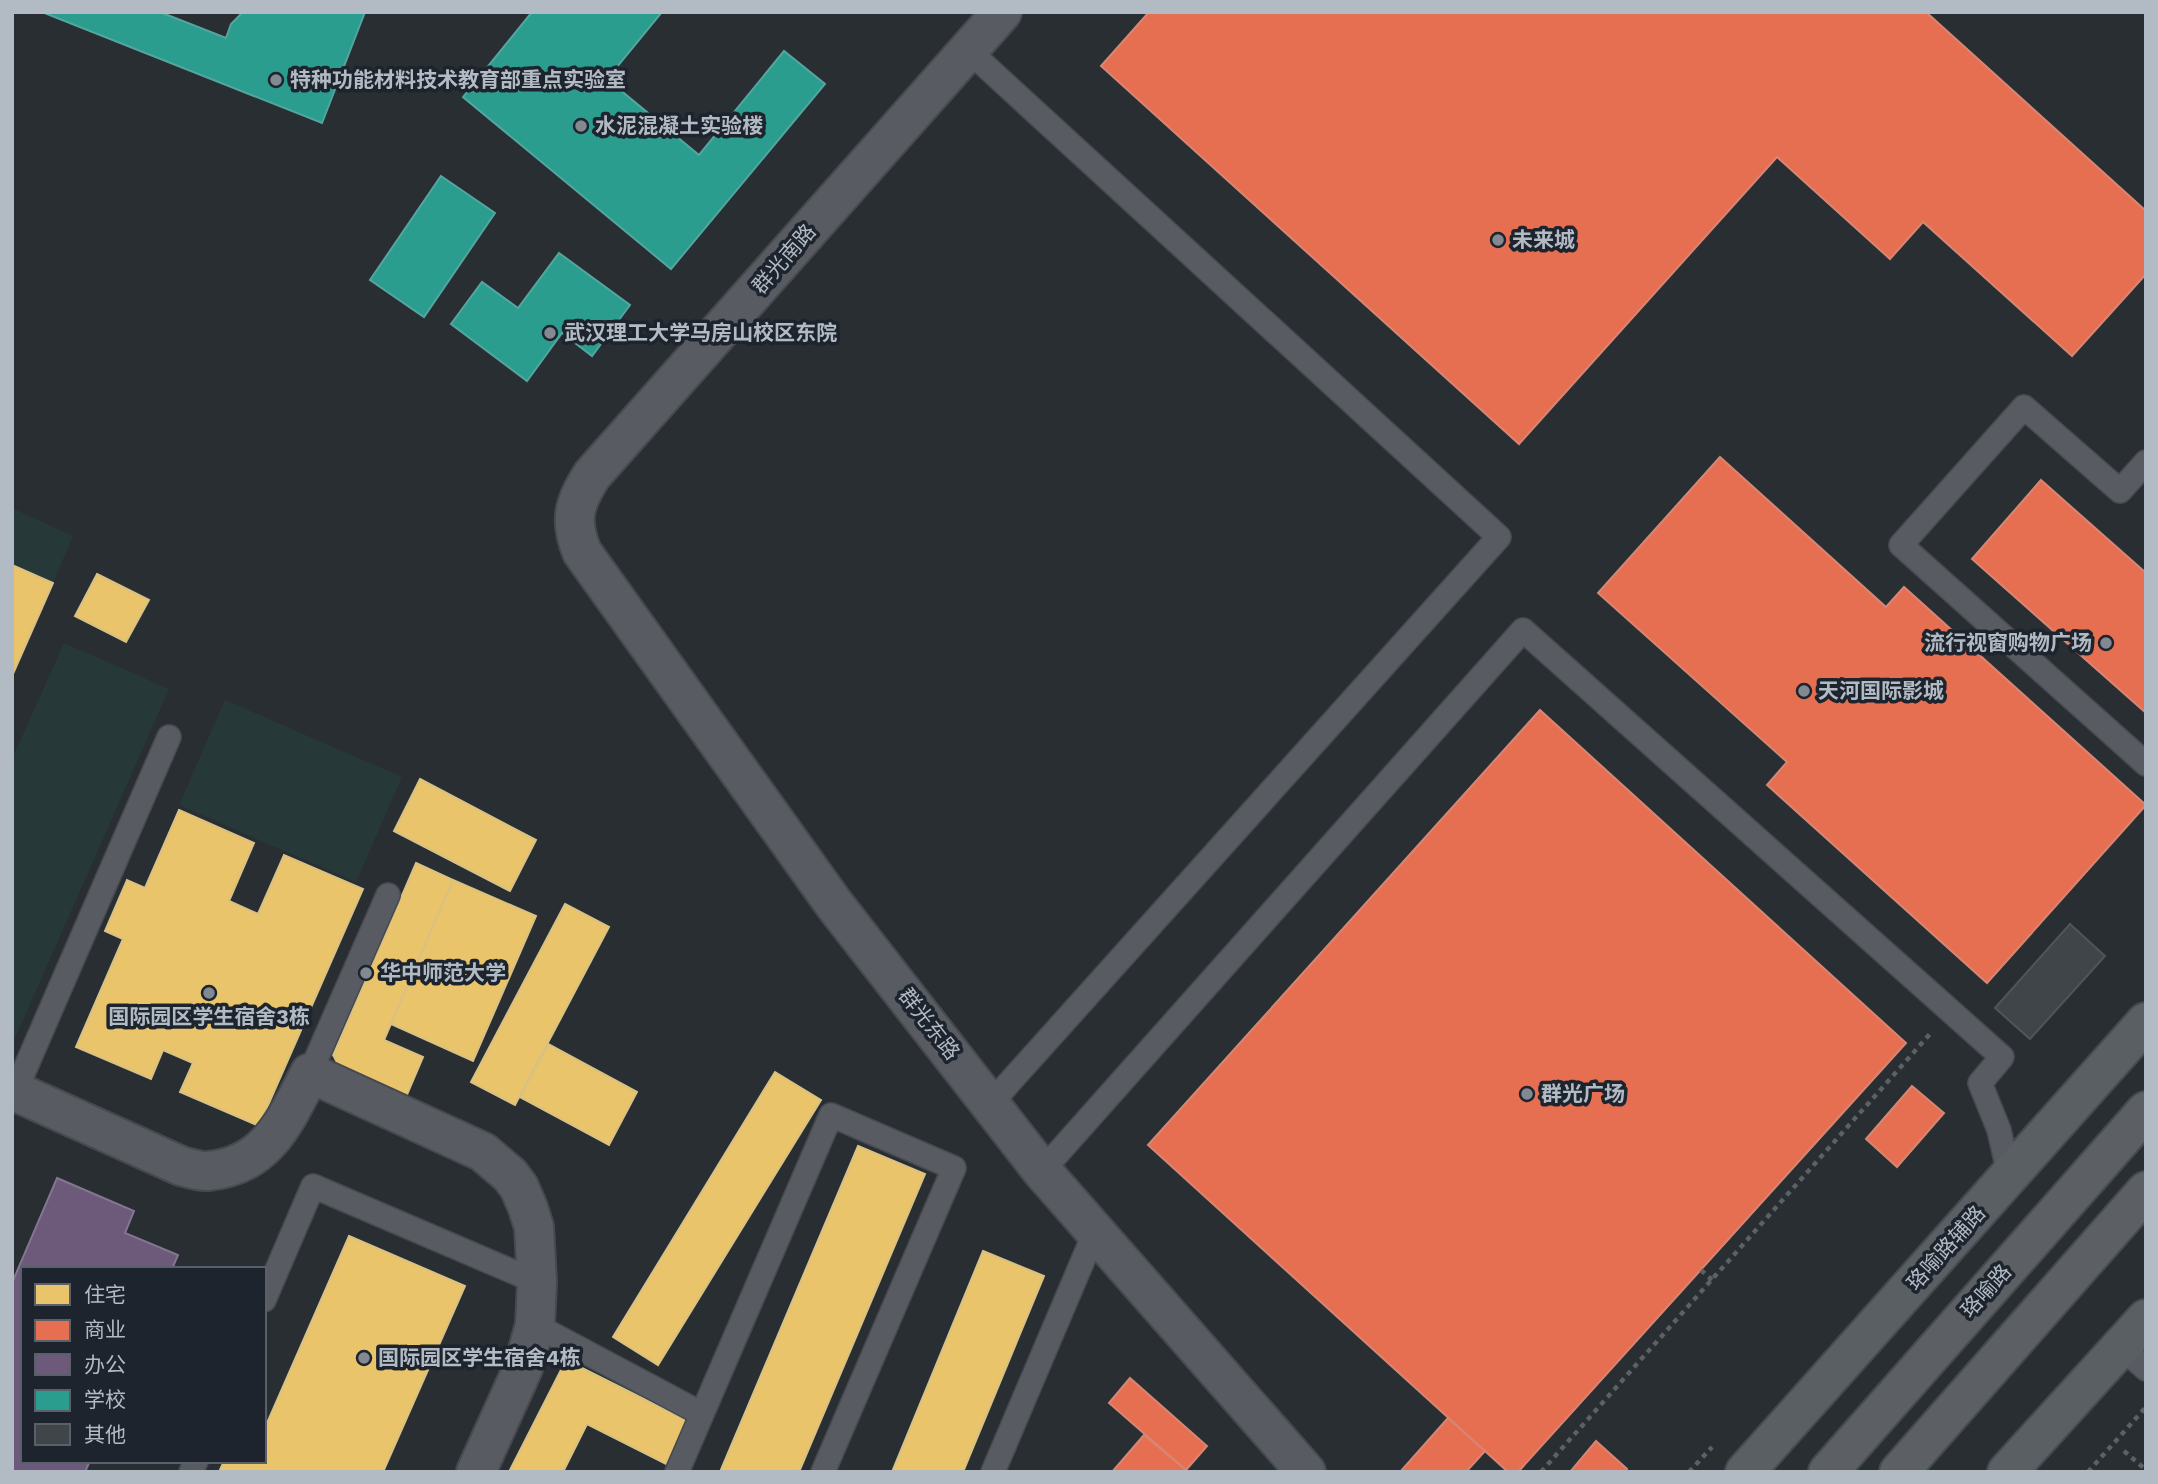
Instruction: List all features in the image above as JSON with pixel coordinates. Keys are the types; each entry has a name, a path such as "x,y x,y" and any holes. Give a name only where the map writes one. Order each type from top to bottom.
{"highway":[{"name":"珞喻路","path":"1828,1472 2146,1111"},
{"path":"1899,1472 2146,1191"}],"main road":[{"name":"珞喻路辅路","path":"1745,1472 2010,1178 2146,1022"},
{"path":"2007,1472 2133,1358 2146,1319"}],"street":[{"name":"群光南路","path":"582,552 574,532 575,513 579,496 592,475 1002,12"},
{"name":"群光东路","path":"582,552 834,904 1042,1171 1306,1472"},
{"path":"14,1091 181,1167 206,1172 231,1166 268,1145 281,1129 310,1073 483,1152 510,1175 519,1187 534,1227 537,1283 535,1325 523,1368 476,1472"}],"lane":[{"path":"968,50 1499,537 991,1103"},
{"path":"2146,462 2120,491 2024,407 1901,545 2146,764"},
{"path":"1042,1171 1523,630 2002,1057 1980,1083 1999,1130 2010,1178"},
{"path":"14,1091 169,737"},
{"path":"310,1073 388,895"},
{"path":"677,1472 831,1115 954,1168 823,1472"},
{"path":"266,1295 313,1186 537,1283"},
{"path":"993,1472 1095,1232"},
{"path":"535,1325 702,1414"}],"path":[{"path":"1541,1472 1930,1034"},
{"path":"1701,1270 1712,1280"},
{"path":"2088,1472 2146,1407"},
{"path":"2124,1451 2146,1471"}],"shaded area":[{"path":"12,508 73,536 53,583 12,565"},
{"path":"64,643 169,689 12,1045 12,759"},
{"path":"225,700 402,777 356,882 179,805"}],"building: 住宅":[{"path":"12,565 53,583 12,676"},
{"path":"97,574 149,600 126,642 75,616"},
{"path":"420,779 536,840 510,891 394,831"},
{"name":"国际园区学生宿舍3栋","path":"179,810 254,843 229,901 258,914 284,855 363,889 259,1126 180,1092 193,1063 163,1050 151,1079 76,1047 123,939 105,931 127,880 145,888"},
{"path":"416,863 453,880 384,1040 423,1057 406,1097 340,1068 333,1055"},
{"path":"453,880 536,916 473,1061 391,1024"},
{"path":"565,904 609,927 515,1105 471,1082"},
{"path":"548,1044 637,1092 609,1145 520,1097"},
{"path":"775,1072 821,1100 658,1365 613,1337"},
{"path":"858,1146 925,1174 799,1472 720,1472"},
{"name":"国际园区学生宿舍4栋","path":"349,1236 465,1286 383,1472 219,1472 223,1463 266,1463 266,1425"},
{"path":"983,1251 1044,1276 963,1472 892,1472"},
{"path":"566,1360 688,1421 666,1464 587,1424 563,1472 509,1472"}],"building: 商业":[{"name":"未来城","path":"1149,12 1926,12 2146,211 2146,274 2072,356 1923,222 1890,259 1777,157 1519,444 1101,66"},
{"path":"1720,457 1886,607 1904,587 2146,805 1987,983 1767,785 1787,762 1598,593"},
{"name":"流行视窗购物广场","path":"2041,480 2146,573 2146,713 1972,559"},
{"name":"群光广场","path":"1540,710 1906,1043 1518,1472 1508,1472 1148,1145"},
{"path":"1912,1086 1944,1113 1897,1167 1866,1139"},
{"path":"1130,1378 1207,1446 1186,1470 1109,1403"},
{"path":"1448,1418 1485,1451 1466,1472 1400,1472"},
{"path":"1144,1435 1186,1470 1187,1472 1112,1472"},
{"path":"1596,1441 1627,1469 1625,1472 1570,1472"}],"building: 办公":[{"path":"57,1178 134,1211 125,1233 178,1255 173,1267 21,1267 21,1463 89,1463 85,1472 12,1472 12,1283"}],"building: 学校":[{"name":"特种功能材料技术教育部重点实验室","path":"42,12 160,12 226,38 231,24 243,12 365,12 322,123"},
{"name":"水泥混凝土实验楼","path":"532,12 662,12 607,79 699,155 784,51 825,84 671,269 463,97"},
{"path":"441,176 495,213 424,317 370,280"},
{"path":"559,253 630,305 592,356 562,333 527,381 451,324 482,282 518,308"}],"building: 其他":[{"path":"2070,924 2105,956 2030,1039 1995,1008"}],"place":[{"name":"特种功能材料技术教育部重点实验室","path":"276,80"},
{"name":"水泥混凝土实验楼","path":"581,126"},
{"name":"未来城","path":"1498,240"},
{"name":"武汉理工大学马房山校区东院","path":"550,333"},
{"name":"流行视窗购物广场","path":"2106,643"},
{"name":"天河国际影城","path":"1804,691"},
{"name":"华中师范大学","path":"366,973"},
{"name":"国际园区学生宿舍3栋","path":"209,993"},
{"name":"群光广场","path":"1527,1094"},
{"name":"国际园区学生宿舍4栋","path":"364,1358"}]}
